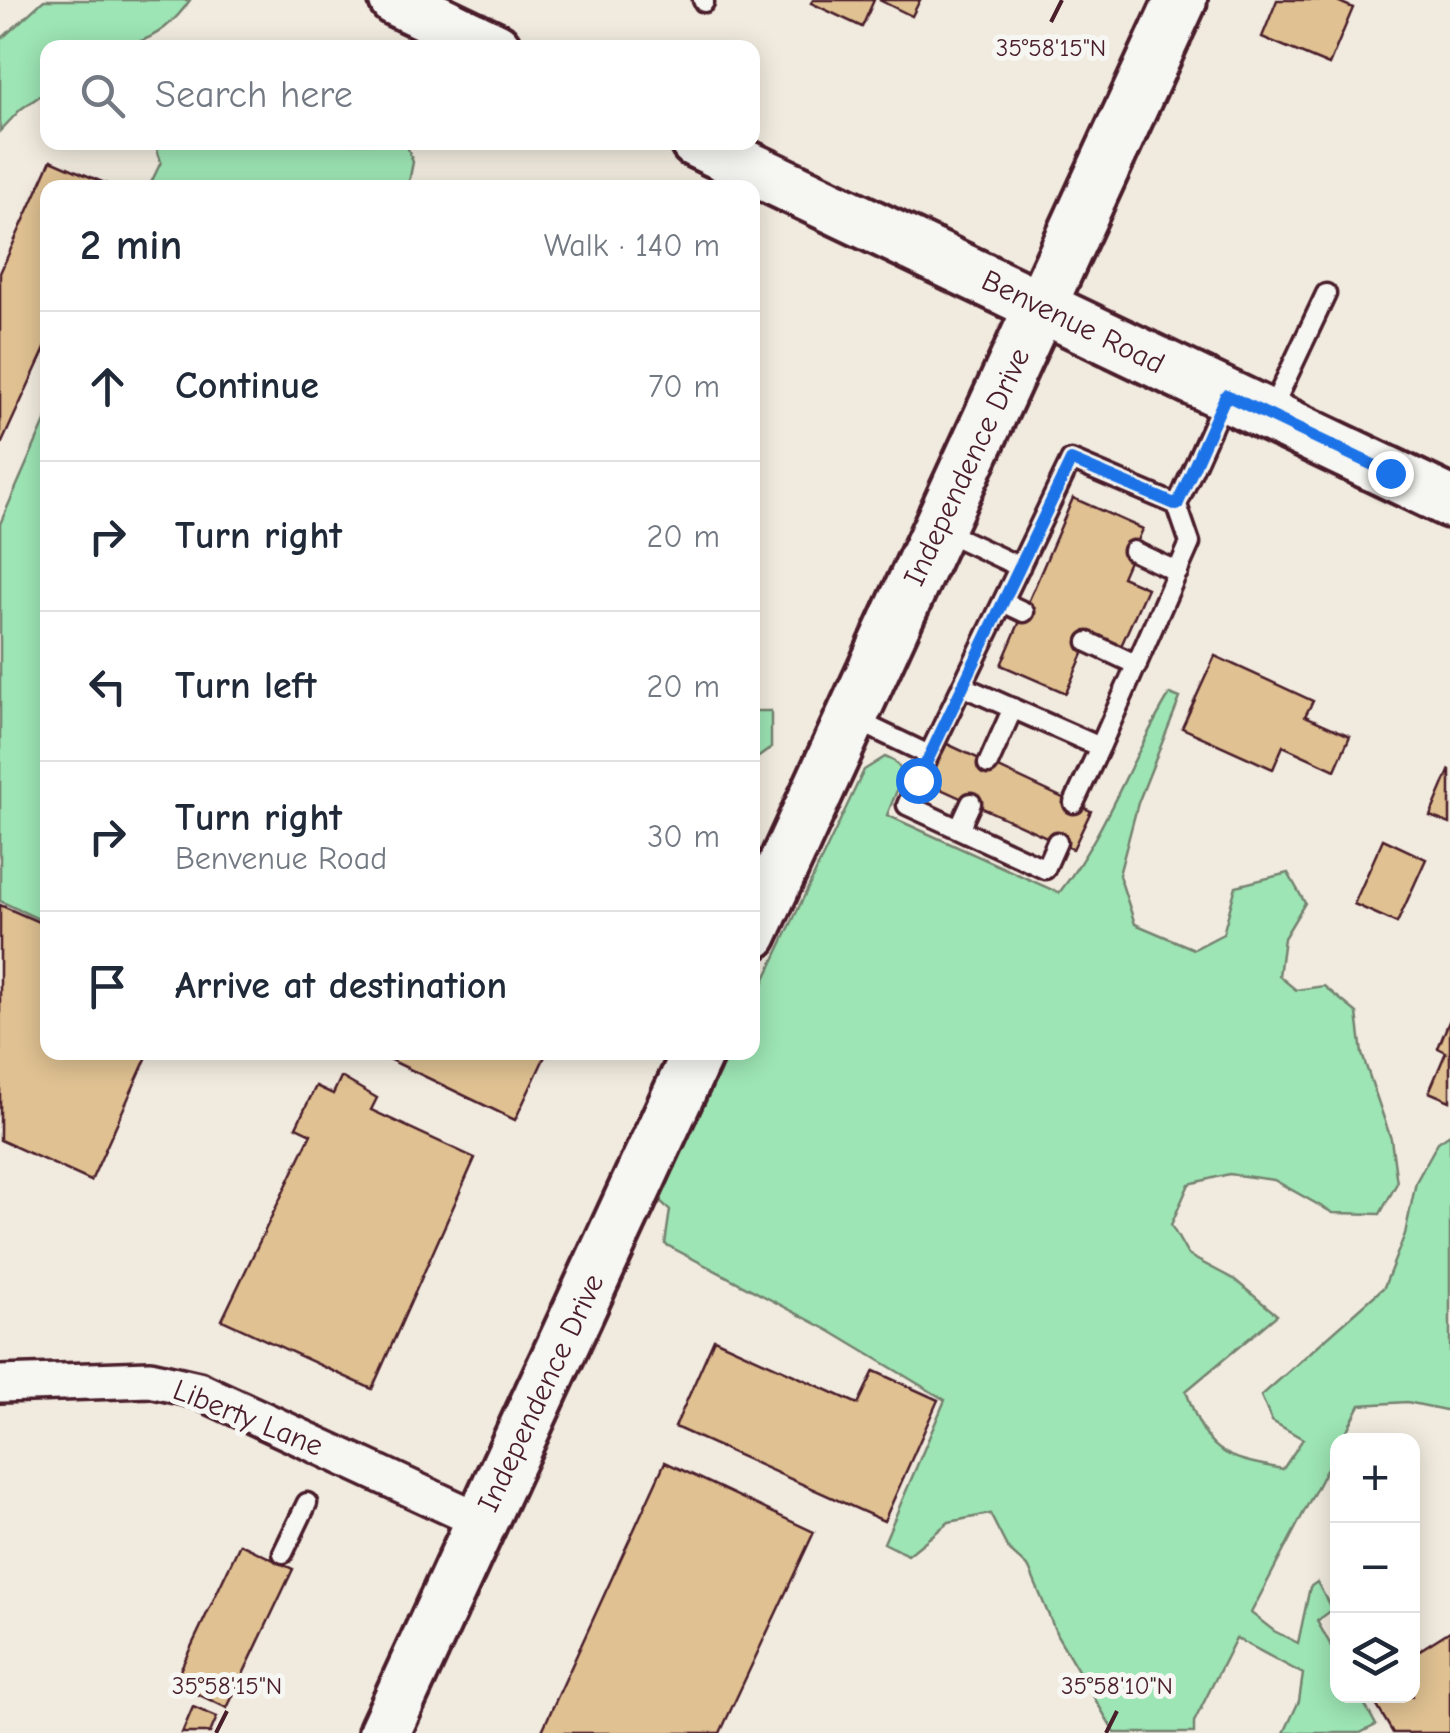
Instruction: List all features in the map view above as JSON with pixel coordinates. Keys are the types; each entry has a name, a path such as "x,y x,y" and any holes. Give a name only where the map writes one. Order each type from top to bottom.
{"street":[{"path":"394,0 478,40"},
{"name":"Independence Drive","path":"760,917 1180,0"},
{"name":"Benvenue Road","path":"713,150 1450,502"},
{"name":"Independence Drive","path":"384,1733 694,1060"},
{"name":"Liberty Lane","path":"0,1384 150,1380 198,1390 481,1521"}],"lane":[{"path":"1177,505 1326,294"},
{"path":"1057,842 1045,869 907,805 1071,460 1177,505 1190,543 1074,803"},
{"path":"1047,510 1065,518"},
{"path":"938,528 1020,567"},
{"path":"1133,551 1178,572"},
{"path":"1003,602 1024,612"},
{"path":"1088,642 1137,664"},
{"path":"962,686 1100,747"},
{"path":"988,764 1013,708"},
{"path":"851,718 928,755"},
{"path":"959,829 971,802"},
{"path":"283,1553 307,1503"}],"green space":[{"path":"44,0 190,0 175,18 144,40 40,40 40,96 0,131 0,40"},
{"path":"157,150 409,150 413,162 409,180 152,180 161,162"},
{"path":"40,433 40,920 0,901 0,524"},
{"path":"1170,694 1180,698 1138,803 1119,875 1135,924 1194,949 1223,934 1236,886 1288,873 1305,903 1284,938 1279,976 1296,990 1324,986 1357,1013 1362,1054 1391,1139 1397,1183 1380,1214 1333,1213 1274,1180 1229,1174 1189,1184 1171,1225 1188,1255 1235,1280 1277,1315 1186,1391 1201,1428 1219,1449 1244,1460 1283,1469 1303,1439 1272,1421 1261,1396 1384,1287 1405,1234 1416,1182 1438,1142 1450,1134 1450,1411 1407,1402 1360,1405 1346,1433 1330,1433 1330,1462 1251,1613 1298,1643 1310,1587 1317,1582 1330,1606 1330,1611 1317,1621 1330,1644 1330,1703 1364,1703 1376,1725 1360,1733 1284,1733 1299,1701 1303,1674 1236,1638 1194,1722 1194,1733 1115,1733 1057,1635 1029,1568 1008,1549 990,1514 949,1522 908,1555 884,1543 945,1400 830,1331 665,1244 670,1210 659,1200 726,1060 760,1060 760,989 864,770 885,757 904,773 887,815 1059,893 1104,821"},
{"path":"760,711 771,711 771,748 760,756"}],"building":[{"path":"874,0 862,27 811,3"},
{"path":"879,0 920,0 912,16"},
{"path":"1277,0 1335,0 1353,8 1329,65 1262,37"},
{"path":"51,160 97,180 42,180"},
{"path":"40,184 40,360 0,447 0,273"},
{"path":"1073,498 1143,529 1122,577 1147,588 1121,646 1092,633 1066,693 1001,665"},
{"path":"1215,656 1313,701 1305,716 1350,736 1335,770 1283,746 1273,769 1182,728"},
{"path":"943,742 1091,811 1073,849 925,782"},
{"path":"1450,769 1450,824 1430,816"},
{"path":"1383,839 1426,859 1397,923 1354,904"},
{"path":"0,905 40,922 40,1060 145,1060 91,1181 0,1140"},
{"path":"1450,1019 1450,1101 1429,1092 1446,1052 1438,1048"},
{"path":"391,1060 543,1060 515,1120"},
{"path":"341,1077 377,1098 371,1110 475,1158 372,1389 222,1320 311,1134 296,1127 316,1086 333,1094"},
{"path":"714,1339 858,1404 874,1371 938,1400 884,1521 675,1427"},
{"path":"665,1462 814,1532 720,1733 541,1733"},
{"path":"240,1544 293,1569 227,1708 174,1683"},
{"path":"1450,1631 1450,1733 1393,1733 1375,1703 1420,1703 1420,1650"},
{"path":"193,1707 217,1717 210,1733 182,1733"}],"route":[{"path":"918,780 1071,460 1177,505 1226,395 1390,473"}]}
